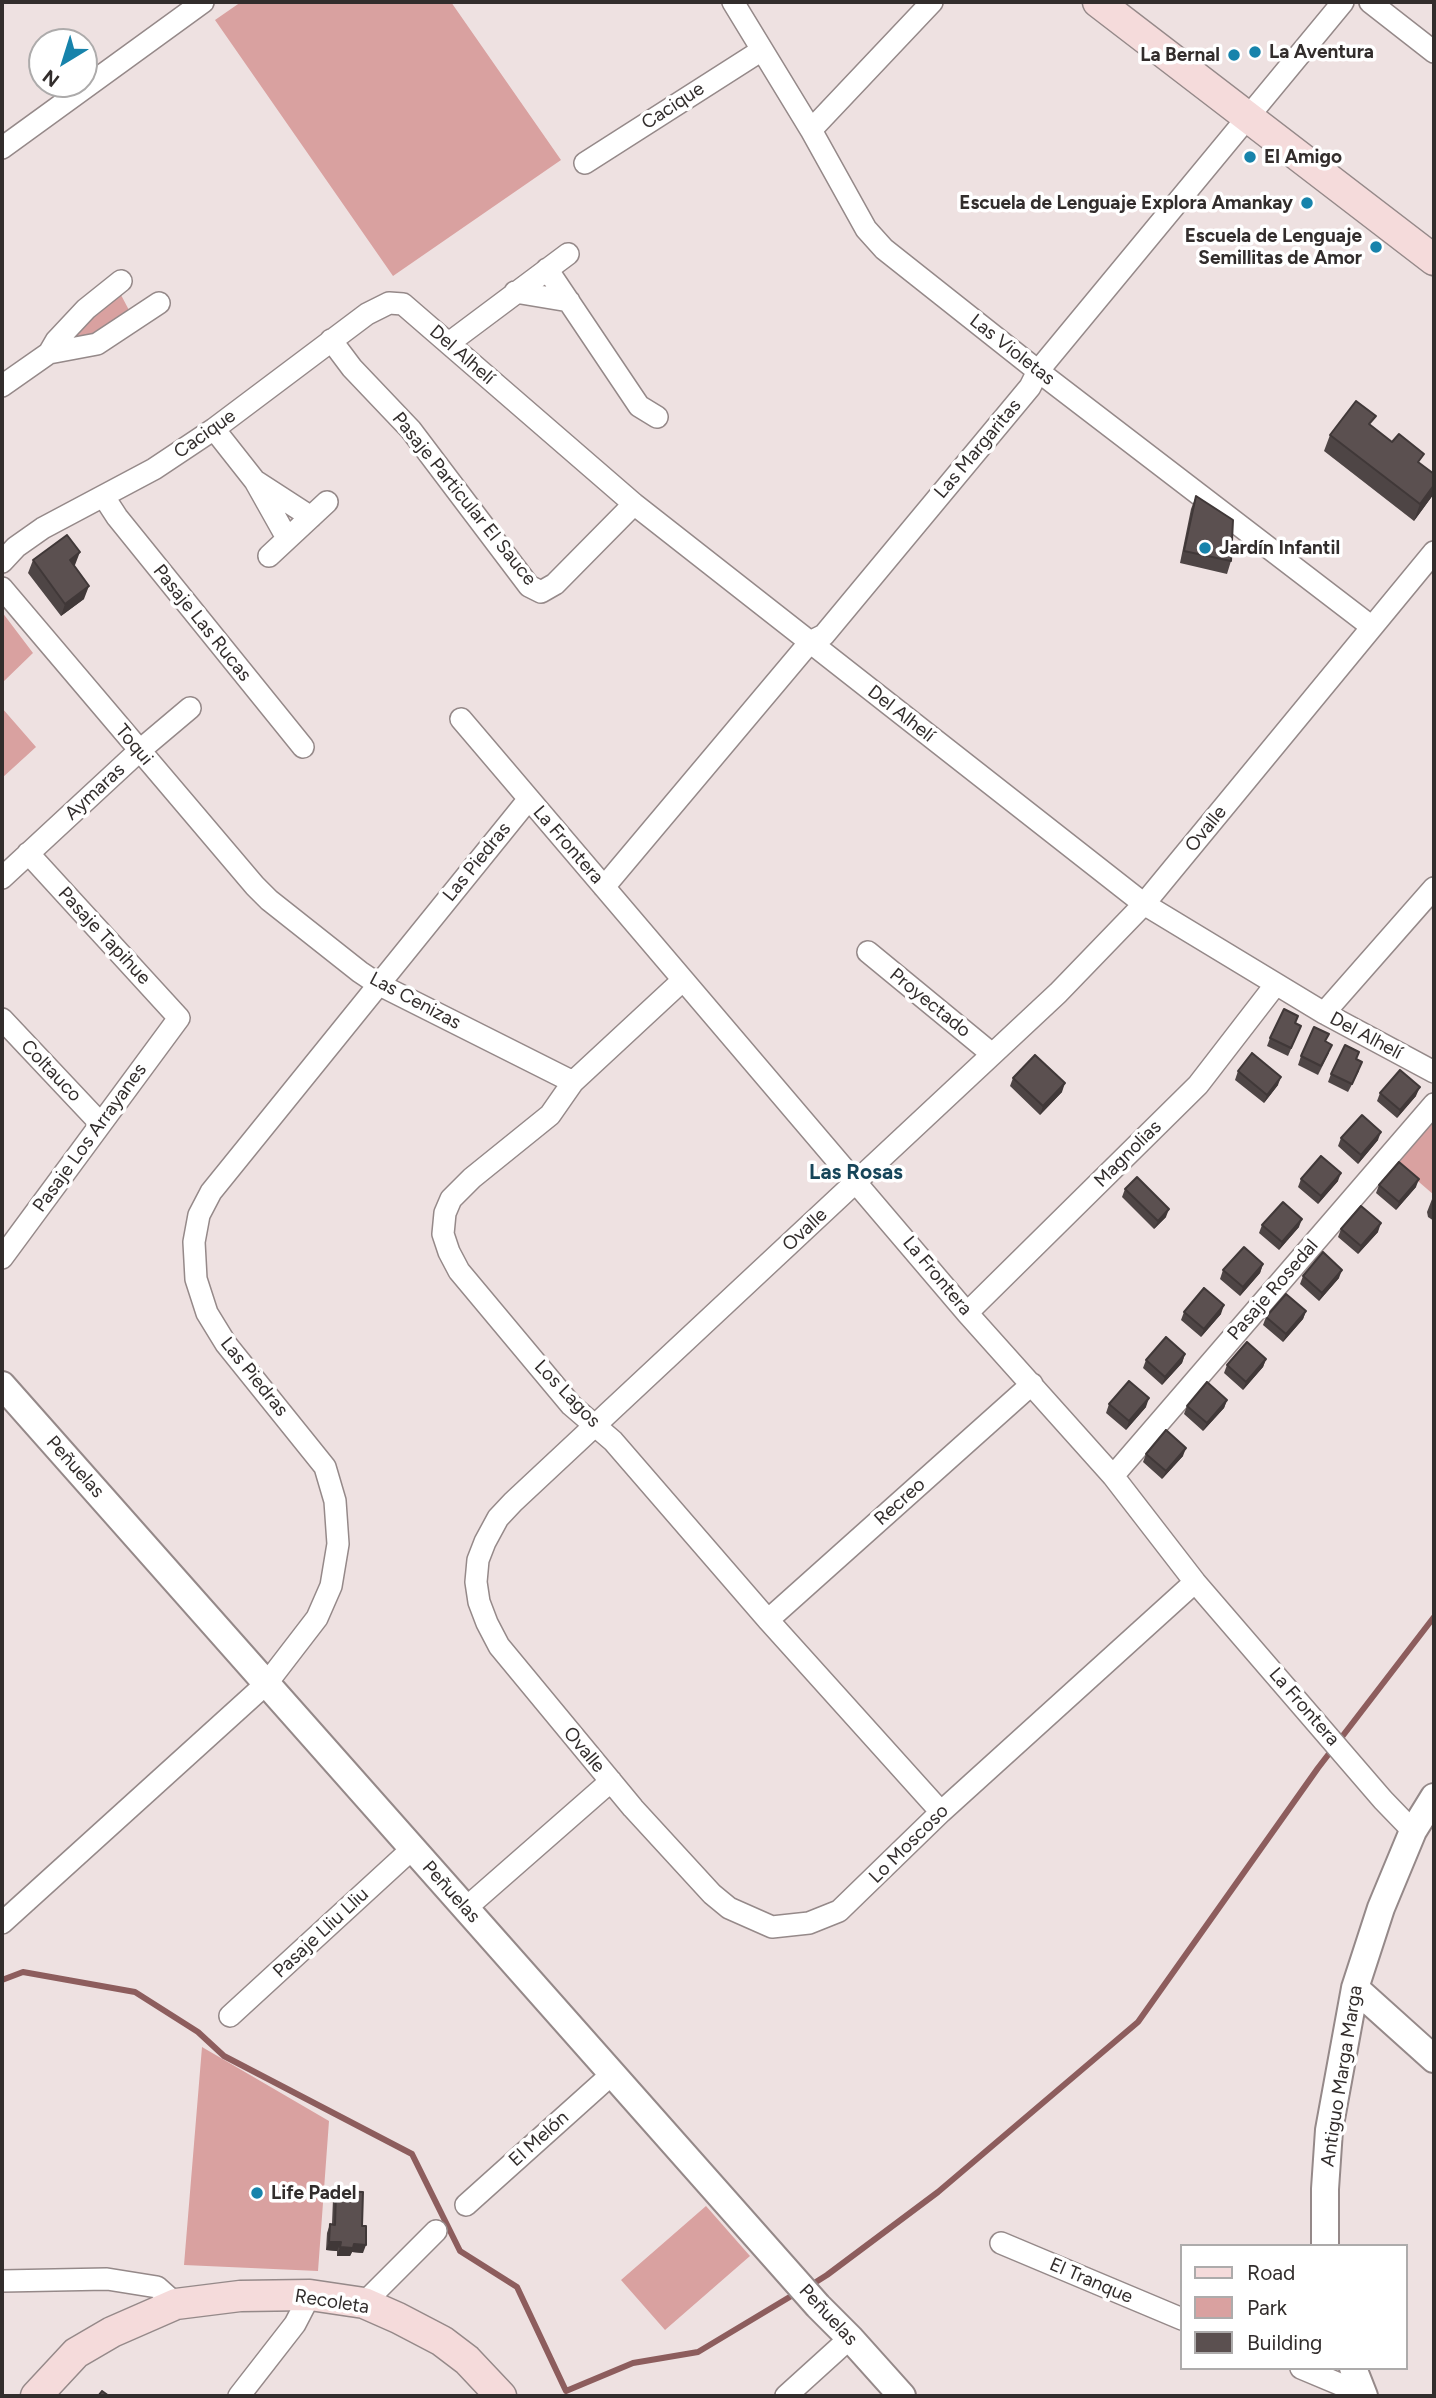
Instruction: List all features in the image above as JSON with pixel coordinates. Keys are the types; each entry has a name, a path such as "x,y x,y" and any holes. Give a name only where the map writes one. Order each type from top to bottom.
{"main road":[{"path":"1098,2 1434,260"},
{"name":"Recoleta","path":"36,2396 76,2353 112,2332 176,2304 240,2296 310,2295 365,2303 442,2341 467,2360 502,2396"}],"street":[{"path":"2,148 176,10 203,2"},
{"name":"Las Violetas","path":"733,2 811,130 866,229 884,249 1038,371 1372,627"},
{"path":"811,130 932,2"},
{"name":"Las Margaritas","path":"604,887 810,642 824,635 1343,2"},
{"path":"1370,2 1434,52"},
{"name":"Cacique","path":"585,163 762,50"},
{"path":"449,343 568,254"},
{"path":"547,269 639,406 657,417"},
{"path":"2,386 50,353 97,344 151,308 118,275 55,341 50,353"},
{"path":"515,292 569,301"},
{"name":"Cacique","path":"2,562 16,547 43,528 154,469 214,429 367,314 389,303 403,304"},
{"name":"Del Alhelí","path":"403,304 634,504 1144,904 1324,1013 1434,1072"},
{"name":"Pasaje Particular El Sauce","path":"331,340 352,368 411,430 529,586 541,592 555,584 634,504"},
{"path":"214,429 255,481 287,538"},
{"path":"255,481 312,517"},
{"name":"Pasaje Las Rucas","path":"104,497 200,622 303,747"},
{"path":"269,556 327,502"},
{"name":"Ovalle","path":"466,1908 611,1781 499,1646 486,1623 476,1582 478,1560 498,1518 593,1425 1058,993 1144,904 1434,552"},
{"name":"Toqui","path":"2,588 269,900"},
{"name":"Aymaras","path":"2,878 139,751 190,708"},
{"name":"La Frontera","path":"461,719 967,1312 1113,1475 1195,1582 1383,1800 1413,1831"},
{"name":"Las Piedras","path":"2,1923 267,1683 317,1618 331,1586 338,1544 335,1501 325,1467 226,1344 207,1313 196,1279 194,1242 199,1215 211,1192 528,800"},
{"name":"Pasaje Tapihue","path":"28,853 179,1018"},
{"path":"1324,1013 1434,888"},
{"name":"Las Cenizas","path":"269,900 378,984 573,1082"},
{"name":"Proyectado","path":"868,952 992,1054"},
{"name":"Los Lagos","path":"683,980 573,1082 550,1115 472,1178 452,1199 445,1213 443,1234 459,1271 571,1405 613,1441 768,1620 941,1812"},
{"name":"Magnolias","path":"967,1312 1198,1085 1276,984"},
{"name":"Pasaje Los Arrayanes","path":"2,1258 179,1018"},
{"name":"Coltauco","path":"4,1027 100,1123"},
{"name":"Pasaje Rosedal","path":"1113,1475 1434,1104"},
{"name":"Recreo","path":"768,1620 1032,1384"},
{"name":"Peñuelas","path":"3,1393 267,1683 611,2074 902,2396"},
{"name":"Lo Moscoso","path":"611,1781 712,1894 729,1908 772,1927 809,1923 839,1911 941,1812 1195,1582"},
{"name":"Antiguo Marga Marga","path":"1325,2244 1329,2130 1355,1988 1381,1908 1413,1831 1434,1797"},
{"name":"Pasaje Lliu Lliu","path":"230,2016 412,1849"},
{"path":"1355,1988 1434,2059"},
{"name":"El Melón","path":"466,2204 611,2074"},
{"path":"365,2303 436,2231"},
{"name":"El Tranque","path":"1000,2243 1180,2318"},
{"path":"2,2281 107,2279 157,2287 176,2304"},
{"path":"239,2396 295,2323 310,2295"},
{"path":"786,2396 850,2338"},
{"path":"1306,2370 1363,2395"},
{"path":"1354,2370 1363,2395"}],"green space":[{"path":"241,2 451,2 561,160 393,276 215,20"},
{"path":"121,295 130,312 96,337 72,340 89,317 110,299"},
{"path":"2,612 33,653 2,683"},
{"path":"2,708 36,747 2,778"},
{"path":"1434,1117 1434,1195 1397,1163"},
{"name":"Life Padel","path":"202,2047 329,2121 318,2271 184,2265"},
{"path":"706,2206 750,2256 665,2330 621,2280"}],"building":[{"path":"1356,401 1376,416 1369,424 1392,442 1399,434 1424,454 1418,462 1434,474 1434,485 1420,504 1330,435"},
{"name":"Jardín Infantil","path":"1196,496 1233,520 1231,561 1184,551"},
{"path":"67,535 80,552 70,560 89,586 65,604 33,560"},
{"path":"1284,1009 1298,1016 1295,1023 1301,1026 1291,1048 1270,1038"},
{"path":"1314,1027 1329,1034 1325,1041 1332,1045 1321,1066 1301,1056"},
{"path":"1345,1045 1359,1052 1356,1059 1362,1062 1352,1084 1331,1074"},
{"path":"1252,1053 1281,1077 1267,1095 1238,1071"},
{"path":"1035,1055 1065,1083 1043,1106 1013,1078"},
{"path":"1400,1070 1420,1087 1400,1110 1380,1093"},
{"path":"1362,1115 1381,1132 1361,1155 1341,1138"},
{"path":"1321,1156 1341,1173 1321,1196 1301,1179"},
{"path":"1399,1162 1419,1179 1399,1202 1379,1185"},
{"path":"1137,1177 1169,1209 1158,1221 1125,1189"},
{"path":"1283,1202 1302,1219 1282,1242 1262,1225"},
{"path":"1361,1206 1381,1223 1361,1246 1341,1229"},
{"path":"1244,1247 1263,1264 1243,1287 1223,1270"},
{"path":"1323,1252 1342,1270 1322,1293 1303,1276"},
{"path":"1204,1288 1224,1305 1204,1329 1184,1312"},
{"path":"1286,1294 1306,1311 1286,1334 1266,1317"},
{"path":"1166,1337 1185,1354 1165,1377 1146,1360"},
{"path":"1247,1342 1266,1359 1246,1382 1227,1365"},
{"path":"1129,1381 1149,1398 1129,1421 1109,1404"},
{"path":"1207,1382 1227,1400 1207,1423 1187,1406"},
{"path":"1166,1430 1186,1448 1166,1471 1146,1454"},
{"path":"336,2191 363,2192 362,2226 366,2226 366,2245 340,2247 341,2242 329,2242 330,2224 335,2225"}],"waterway":[{"path":"808,2287 938,2192 1138,2022 1318,1768 1434,1617"},
{"path":"2,1980 23,1972 135,1992 198,2032 224,2056 412,2154 460,2251 517,2287 566,2391 633,2363 698,2352 798,2292"}],"place":[{"name":"La Aventura","path":"1255,52"},
{"name":"La Bernal","path":"1234,55"},
{"name":"El Amigo","path":"1250,157"},
{"name":"Escuela de Lenguaje Explora Amankay","path":"1307,203"},
{"name":"Escuela de Lenguaje Semillitas de Amor","path":"1376,247"},
{"name":"Jardín Infantil","path":"1205,548"},
{"name":"Life Padel","path":"257,2193"}],"district":[{"name":"Las Rosas","path":"856,1173"}]}
